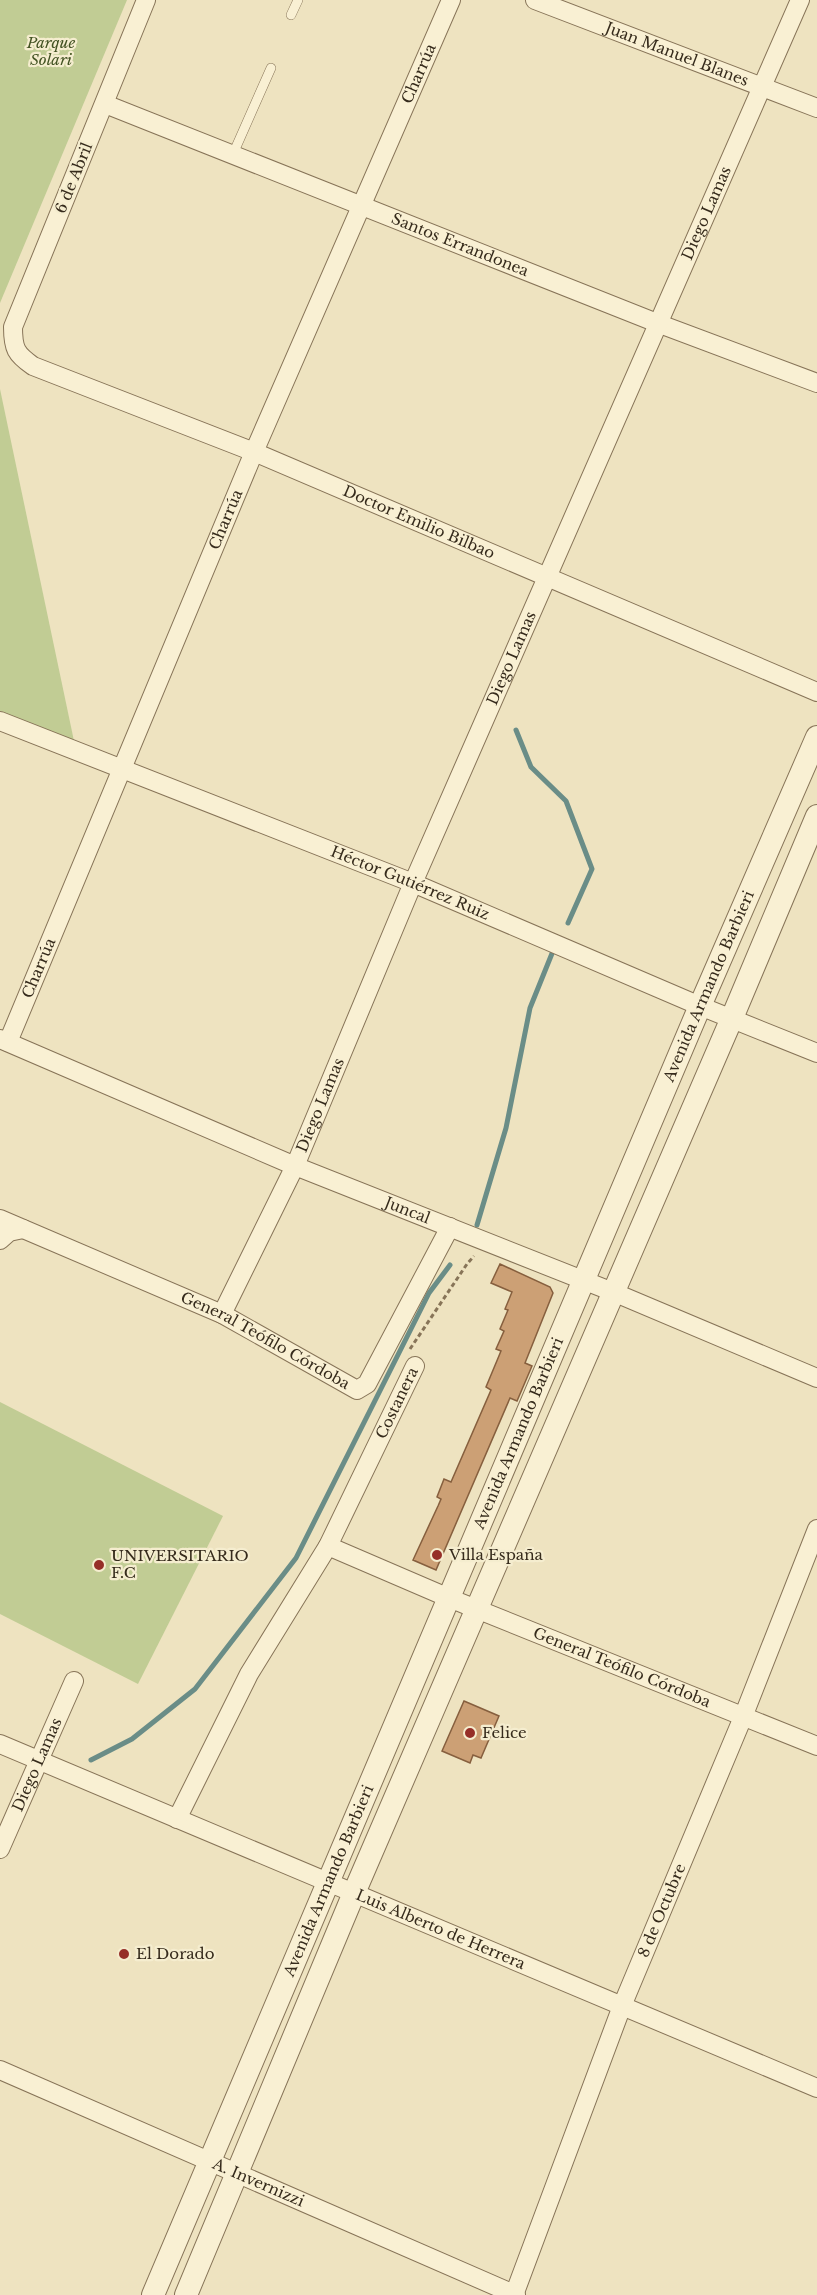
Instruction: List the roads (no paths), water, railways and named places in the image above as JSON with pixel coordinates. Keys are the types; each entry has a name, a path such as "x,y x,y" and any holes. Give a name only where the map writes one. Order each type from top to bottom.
{"street":[{"name":"6 de Abril","path":"20,357 13,344 13,327 146,0"},
{"name":"Charrúa","path":"4,1040 123,768 254,452 451,0"},
{"name":"Juan Manuel Blanes","path":"535,0 817,108"},
{"name":"Diego Lamas","path":"222,1314 296,1166 413,883 800,0"},
{"name":"Santos Errandonea","path":"105,104 657,323 817,383"},
{"name":"Doctor Emilio Bilbao","path":"20,357 33,366 254,452 817,692"},
{"name":"Héctor Gutiérrez Ruiz","path":"0,721 413,883 700,1006 817,1053"},
{"name":"Avenida Armando Barbieri","path":"153,2295 700,1006 817,737"},
{"name":"Avenida Armando Barbieri","path":"186,2295 354,1893 817,816"},
{"name":"Juncal","path":"4,1040 296,1166 614,1292 817,1378"},
{"name":"General Teófilo Córdoba","path":"0,1219 222,1314 357,1390 367,1384 450,1227"},
{"path":"0,1240 9,1232 23,1229"},
{"name":"Costanera","path":"177,1819 249,1674 328,1546 415,1366"},
{"name":"8 de Octubre","path":"515,2295 622,2006 743,1717 817,1529"},
{"name":"General Teófilo Córdoba","path":"328,1546 449,1598 817,1746"},
{"name":"Diego Lamas","path":"0,1849 74,1681"},
{"name":"Luis Alberto de Herrera","path":"0,1744 817,2088"},
{"name":"A. Invernizzi","path":"0,2070 515,2295"}],"lane":[{"path":"291,15 297,0"},
{"path":"233,154 271,68"}],"waterway":[{"path":"516,730 531,767 566,801 592,869 568,923"},
{"path":"477,1225 506,1128 530,1008 553,951"},
{"path":"91,1760 132,1739 195,1689 296,1558 429,1293 450,1265"}],"place":[{"name":"Villa España","path":"437,1555"},
{"name":"UNIVERSITARIO F.C","path":"99,1565"},
{"name":"Felice","path":"470,1733"},
{"name":"El Dorado","path":"124,1954"}],"park label":[{"name":"Parque Solari","path":"51,52"}]}
